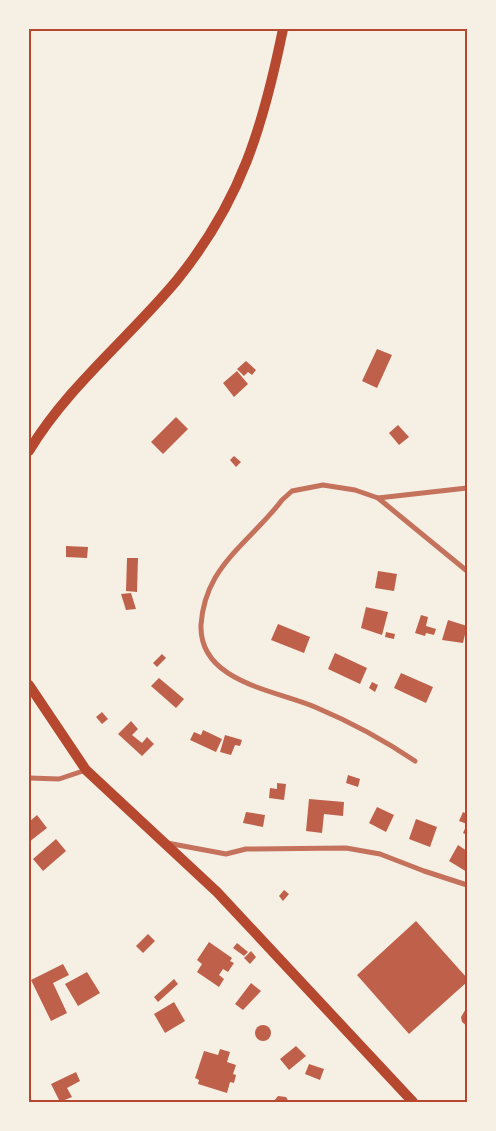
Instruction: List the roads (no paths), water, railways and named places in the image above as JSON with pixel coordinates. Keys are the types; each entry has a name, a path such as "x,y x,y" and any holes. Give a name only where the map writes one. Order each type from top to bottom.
{"main road":[{"path":"29,451 38,436 81,385 176,280 231,200 254,146 272,87 283,29"},
{"path":"29,685 86,770 217,892 413,1102"}],"street":[{"path":"415,761 377,735 306,703 278,695 216,665 209,656 201,638 202,617 216,578 292,491 323,485 355,490 378,498 467,571"},
{"path":"378,498 467,488"},
{"path":"29,778 59,779 86,770"},
{"path":"162,842 226,854 246,849 346,848 380,854 467,885"}]}
